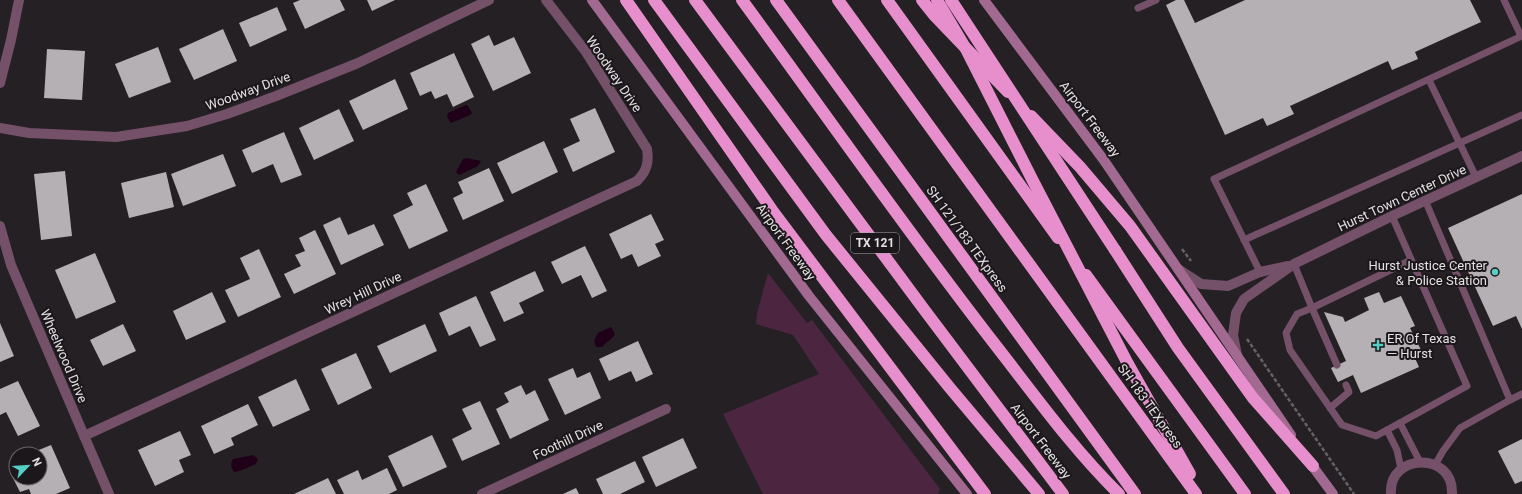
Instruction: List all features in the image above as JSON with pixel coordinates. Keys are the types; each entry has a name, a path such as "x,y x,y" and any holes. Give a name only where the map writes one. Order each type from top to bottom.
{"highway":[{"path":"626,0 772,210 985,494"},
{"path":"654,0 826,235 945,382 1039,494"},
{"name":"Airport Freeway","path":"695,0 1063,494"},
{"path":"742,0 960,299 1038,400 1103,478 1119,494"},
{"name":"SH 121/183 TEXpress","path":"776,0 1135,494"},
{"name":"SH 183 TEXpress","path":"838,0 1196,494"},
{"path":"888,0 1004,163 1245,494"},
{"path":"922,0 934,15 1080,167 1130,226 1253,398 1313,466"},
{"path":"936,0 966,49 1121,350 1201,494"},
{"path":"951,0 1178,348 1284,494"}],"main road":[{"name":"Airport Freeway","path":"592,0 809,296 967,494"},
{"name":"Airport Freeway","path":"984,0 1103,159 1332,494"}],"street":[{"path":"0,83 19,0"},
{"name":"Woodway Drive","path":"0,128 29,133 116,137 187,126 234,112 358,63 488,0"},
{"name":"Woodway Drive","path":"546,0 586,52 643,141 647,149 647,167"},
{"name":"Hurst Town Center Drive","path":"1237,355 1233,335 1234,315 1244,299 1294,264 1425,200 1522,156"},
{"name":"Wrey Hill Drive","path":"84,436 629,186 637,182 647,167"},
{"name":"Wheelwood Drive","path":"0,226 11,265 109,494"},
{"name":"Hurst Town Center Drive","path":"1178,269 1201,284 1228,286 1260,272 1294,264"},
{"name":"Foothill Drive","path":"482,494 666,409"},
{"path":"1391,494 1392,483 1402,469 1409,464 1420,462 1435,465 1443,471 1449,479 1452,494"}],"lane":[{"path":"1138,8 1156,0"},
{"path":"1260,272 1214,179 1522,36 1504,0"},
{"path":"1429,80 1476,177"},
{"path":"1244,240 1522,115"},
{"path":"1425,200 1510,400"},
{"path":"1392,216 1466,386 1376,436 1342,426 1290,350 1286,333 1297,314 1411,260"},
{"path":"1294,264 1337,365"},
{"path":"1330,408 1350,392 1346,385"},
{"path":"1435,465 1443,451 1460,428 1522,394"},
{"path":"1400,423 1420,462"},
{"path":"1388,430 1398,450 1402,469"}],"path":[{"path":"1180,247 1189,260 1195,264"},
{"path":"1245,335 1354,494"}],"shaded area":[{"path":"466,105 472,113 451,123 447,117 448,113"},
{"path":"467,158 481,161 478,166 459,175 456,172 463,159"},
{"path":"768,273 807,323 812,320 940,489 938,494 763,494 723,414 819,374 793,335 756,324 757,313"},
{"path":"611,327 615,334 614,336 602,347 596,347 594,341 598,333"},
{"path":"253,455 258,459 256,464 234,472 231,466 233,459"}],"building":[{"path":"300,0 340,0 345,10 305,29 293,3"},
{"path":"367,0 395,0 372,11"},
{"path":"1176,0 1184,0 1195,23 1245,0 1470,0 1481,22 1415,52 1418,59 1392,70 1388,61 1290,106 1294,114 1267,126 1263,118 1225,135 1166,5"},
{"path":"277,7 287,30 250,47 239,23"},
{"path":"223,29 237,61 194,80 179,49"},
{"path":"489,35 494,46 514,37 531,73 493,91 471,44"},
{"path":"158,47 171,82 129,98 115,64"},
{"path":"47,49 85,51 82,100 44,98"},
{"path":"454,53 474,97 453,107 447,94 435,99 431,91 420,96 410,73"},
{"path":"395,79 408,109 363,130 349,101"},
{"path":"595,108 615,152 573,172 563,149 580,141 570,119"},
{"path":"339,109 354,141 314,160 299,128"},
{"path":"284,132 302,175 281,183 273,164 252,173 242,150"},
{"path":"544,141 558,172 512,194 497,163"},
{"path":"223,154 236,186 183,206 171,174"},
{"path":"489,168 504,201 463,220 453,198 463,193 458,182"},
{"path":"65,171 72,236 41,240 34,174"},
{"path":"166,172 174,207 129,218 121,183"},
{"path":"426,184 448,231 409,249 393,215 413,205 407,193"},
{"name":"Hurst Justice Center & Police Station","path":"1522,194 1522,329 1516,316 1493,326 1448,228"},
{"path":"651,214 664,240 655,244 661,256 638,267 632,254 621,259 609,234"},
{"path":"340,217 348,235 374,224 384,245 341,265 323,225"},
{"path":"315,230 336,274 294,294 284,274 301,266 295,255 305,251 299,238"},
{"path":"585,246 607,291 592,298 581,275 562,284 551,262"},
{"path":"259,249 281,297 238,317 225,290 250,279 240,258"},
{"path":"95,253 116,302 76,319 55,270"},
{"path":"535,271 544,291 519,303 524,313 504,322 490,292"},
{"path":"212,292 226,322 186,340 173,311"},
{"name":"ER Of Texas — Hurst","path":"1379,292 1384,303 1401,296 1415,326 1410,328 1422,352 1414,356 1419,367 1361,393 1353,375 1338,382 1331,368 1346,361 1324,312 1343,317 1345,322 1369,310 1364,298"},
{"path":"476,296 496,340 480,347 470,326 449,336 439,313"},
{"path":"0,323 14,356 0,362"},
{"path":"123,324 136,351 103,366 90,340"},
{"path":"425,324 437,351 390,373 377,346"},
{"path":"638,341 653,374 636,382 631,371 609,381 599,359"},
{"path":"356,353 372,388 338,405 321,369"},
{"path":"573,368 577,378 590,372 601,398 565,415 548,379"},
{"path":"296,379 310,410 273,427 258,397"},
{"path":"18,381 40,426 18,436 6,412 0,415 0,389"},
{"path":"521,385 526,395 535,390 549,420 510,439 496,409 509,402 504,393"},
{"path":"480,401 500,444 462,461 452,439 472,429 462,409"},
{"path":"248,404 258,425 231,438 234,445 214,454 201,426"},
{"path":"180,431 191,455 179,460 184,472 155,486 138,450"},
{"path":"432,435 447,467 403,487 388,456"},
{"path":"683,438 697,468 656,487 642,457"},
{"path":"1522,439 1522,481 1515,484 1498,451"},
{"path":"51,445 70,488 56,494 31,494 29,489 20,492 17,486 48,486 48,446"},
{"path":"635,461 645,482 620,494 603,494 596,479"},
{"path":"387,468 397,490 389,494 344,494 337,480 358,470 362,480"},
{"path":"328,478 336,494 294,494"},
{"path":"576,488 579,494 563,494"}],"place":[{"name":"Hurst Justice Center & Police Station","path":"1495,272"},
{"name":"ER Of Texas — Hurst","path":"1378,345"}]}
